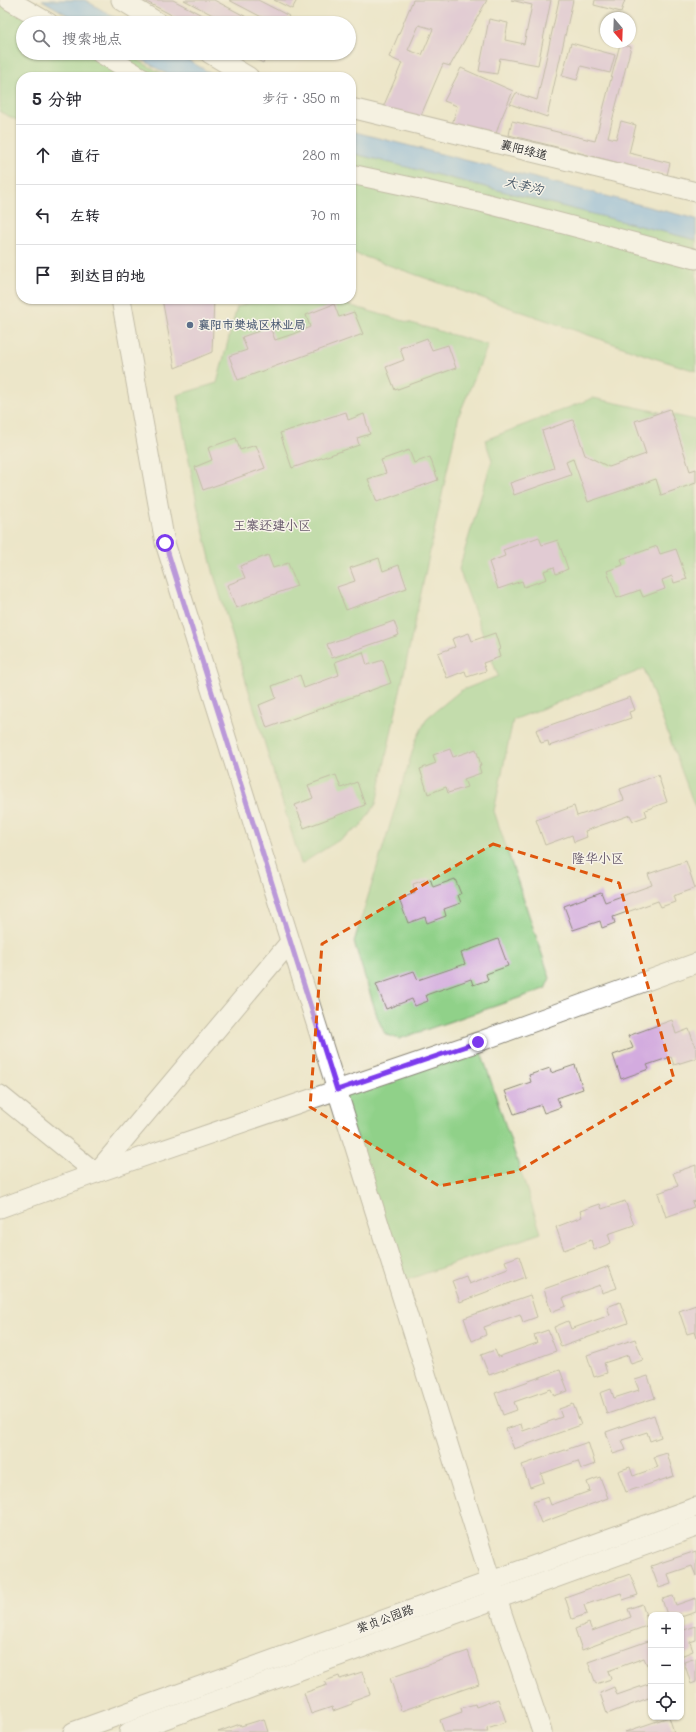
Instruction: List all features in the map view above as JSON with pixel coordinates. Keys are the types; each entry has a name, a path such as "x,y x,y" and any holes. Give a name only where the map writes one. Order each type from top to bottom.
{"street":[{"path":"9,0 37,16"},
{"path":"121,0 147,16"},
{"path":"112,60 132,72"},
{"path":"221,60 241,72"},
{"name":"襄阳绿道","path":"356,109 696,192"},
{"path":"356,175 481,202 696,259"},
{"path":"122,304 165,543 491,1581 542,1732"},
{"path":"96,1172 290,942"},
{"path":"0,1208 96,1172 478,1042 696,963"},
{"path":"0,1095 96,1172"},
{"name":"紫贞公园路","path":"73,1732 696,1507"},
{"name":"紫贞公园路","path":"128,1732 696,1527"}],"highlighted area":[{"path":"493,844 619,883 674,1079 518,1171 439,1186 310,1107 322,944"}],"green space":[{"path":"0,0 30,0 59,16 16,16 16,60 138,60 159,72 16,72 16,120 0,112"},
{"path":"356,154 696,240 696,371 654,358 356,254"},
{"path":"246,304 344,304 488,345 459,415 376,804 360,827 301,864 214,575 198,509 177,395 217,383 237,307"},
{"path":"593,398 696,420 696,810 644,669 513,720 494,811 550,978 545,989 399,1039 385,1034 378,1019 354,942 416,740 427,718 460,691 498,676 459,569 492,460 485,440"},
{"path":"478,1042 541,1233 398,1283 337,1090"}],"water":[{"path":"42,0 85,0 112,16 69,16"},
{"path":"143,60 188,60 208,72 163,72"},
{"name":"大李沟","path":"356,132 696,219 696,240 356,154"}],"building":[{"path":"143,0 173,0 204,16 174,16"},
{"path":"184,0 214,0 245,16 215,16"},
{"path":"229,0 258,0 289,16 260,16"},
{"path":"274,0 297,0 292,9"},
{"path":"413,0 487,0 450,66 443,64 419,120 381,112 402,63 389,57","holes":["419,25 433,29 422,55 408,50"]},
{"path":"511,0 551,0 538,65 500,58 497,74 479,71 489,19 508,23 505,40 524,44 532,5"},
{"path":"559,0 573,0 547,117 510,104 516,93 537,100"},
{"path":"595,0 625,0 621,12 594,5"},
{"path":"571,43 615,55 610,73 581,66 577,80 562,76"},
{"path":"619,48 631,48 608,137 616,139 621,121 636,125 629,153 670,163 667,175 509,135 512,121 595,141"},
{"path":"257,60 264,60 263,63"},
{"path":"461,68 513,91 496,134 452,125 457,106 444,101"},
{"name":"襄阳市樊城区林业局","path":"163,304 214,304 212,352 175,368"},
{"path":"334,304 339,317 354,312 363,334 238,380 229,356 247,350 242,337 270,327 275,340 293,334 310,327 306,315"},
{"path":"427,338 432,350 448,345 456,368 395,390 386,367 404,360 400,348"},
{"path":"670,409 690,471 696,469 696,483 661,495 656,479 588,502 573,459 566,462 571,475 514,495 510,483 554,468 542,431 573,420 585,455 609,467 646,454 635,421"},
{"path":"346,412 348,420 364,414 370,434 357,438 359,445 292,468 280,433"},
{"path":"236,438 240,450 256,445 265,468 203,490 195,467 212,460 208,448"},
{"path":"409,450 414,463 430,457 438,480 377,502 368,479 386,473 381,460"},
{"path":"539,537 542,545 558,540 568,569 556,574 554,567 544,571 547,579 524,587 522,581 498,589 489,562 505,556 503,550"},
{"path":"657,546 660,554 676,549 687,579 674,583 672,576 662,580 665,589 643,597 640,590 617,598 607,571 623,565 621,559"},
{"path":"268,555 273,568 288,563 297,586 236,608 227,585 245,578 240,566"},
{"path":"379,558 383,571 399,565 407,588 346,610 337,587 355,581 350,568"},
{"path":"394,621 399,635 332,658 327,644"},
{"path":"469,633 472,641 495,633 500,649 498,650 500,657 483,663 486,671 467,677 465,671 447,678 438,653 455,647 452,639"},
{"path":"363,652 367,665 383,660 391,683 267,728 259,705 276,698 272,686 300,675 304,688 339,675 335,662"},
{"path":"630,697 635,710 629,712 631,718 549,746 548,741 541,743 536,730"},
{"path":"450,749 453,757 476,749 481,765 479,766 481,773 464,779 467,787 448,793 446,787 428,794 420,769 436,763 433,755"},
{"path":"336,775 341,788 357,782 365,805 304,828 295,805 313,798 308,785"},
{"path":"658,775 667,802 645,810 647,816 633,821 630,815 585,831 587,837 574,842 572,835 545,845 536,820 574,806 577,816 624,800 620,789"},
{"path":"686,861 695,888 673,896 675,902 661,907 658,901 613,917 615,923 602,928 600,921 573,930 564,906 601,892 605,902 652,885 648,874"},
{"path":"430,878 433,887 455,879 461,894 458,895 461,903 444,909 446,916 427,923 425,917 408,923 399,899 415,893 413,884"},
{"path":"498,939 508,966 486,974 488,980 473,985 471,979 426,995 428,1001 415,1006 412,999 386,1009 376,984 414,971 418,980 465,964 461,953"},
{"path":"672,1020 676,1034 689,1029 696,1049 696,1058 674,1065 671,1057 647,1065 649,1069 621,1079 613,1055 633,1048 628,1036"},
{"path":"575,1065 583,1089 557,1098 561,1107 544,1113 541,1105 514,1114 505,1091 531,1082 529,1075 550,1068 551,1073"},
{"path":"696,1165 696,1201 692,1202 694,1207 666,1217 658,1193 678,1186 673,1173"},
{"path":"625,1201 634,1225 608,1234 611,1243 594,1250 591,1240 564,1250 556,1227 582,1217 580,1211 600,1204 602,1209"},
{"path":"519,1256 526,1277 460,1302 452,1281 466,1276 469,1284 508,1269 505,1261"},
{"path":"609,1266 617,1288 602,1293 600,1285 563,1298 566,1306 551,1312 544,1289"},
{"path":"530,1295 537,1317 523,1322 520,1314 484,1327 486,1335 472,1341 464,1318"},
{"path":"620,1302 628,1323 561,1347 554,1327 568,1321 571,1329 610,1315 607,1307"},
{"path":"696,1305 696,1338 694,1332 687,1334 679,1311"},
{"path":"548,1330 556,1351 489,1375 481,1355 495,1350 498,1357 537,1343 534,1335"},
{"path":"635,1339 643,1360 631,1364 628,1355 604,1363 607,1373 594,1377 587,1355"},
{"path":"560,1370 568,1391 554,1396 551,1389 514,1402 517,1410 503,1415 495,1393"},
{"path":"648,1376 655,1398 607,1414 600,1393 611,1389 614,1398 639,1390 635,1380"},
{"path":"573,1404 581,1425 514,1449 506,1429 521,1424 523,1431 562,1417 559,1409"},
{"path":"654,1415 661,1437 650,1441 647,1432 622,1440 626,1450 613,1454 606,1432"},
{"path":"588,1442 595,1464 581,1469 578,1461 541,1474 544,1482 530,1487 522,1465"},
{"path":"667,1453 674,1476 626,1492 618,1471 630,1467 633,1476 658,1467 654,1457"},
{"path":"600,1477 608,1498 541,1523 533,1502 548,1497 551,1505 590,1491 587,1482"},
{"path":"696,1551 696,1576 692,1566 668,1574 671,1584 659,1588 651,1566"},
{"path":"630,1574 638,1595 623,1600 621,1593 584,1605 587,1614 572,1619 565,1597"},
{"path":"673,1596 676,1605 696,1598 696,1612 684,1616 684,1612 666,1612 662,1599"},
{"path":"642,1604 648,1625 582,1650 575,1629 589,1623 592,1631 631,1617 628,1609"},
{"path":"696,1626 696,1640 690,1642 693,1651 684,1655 684,1648 684,1630"},
{"path":"648,1641 648,1665 644,1658 608,1671 611,1679 596,1684 588,1662"},
{"path":"468,1651 479,1684 401,1711 390,1678"},
{"path":"696,1658 696,1682 691,1684 684,1662"},
{"path":"362,1672 370,1694 351,1701 352,1704 333,1711 332,1707 311,1714 304,1693 327,1685 325,1681 339,1676 340,1679"},
{"path":"648,1684 648,1698 607,1714 600,1693 614,1687 617,1695"},
{"path":"498,1699 506,1722 487,1728 488,1732 444,1732 440,1720 462,1712 461,1708 475,1704 476,1707"},
{"path":"264,1719 268,1732 218,1732 240,1724 241,1726"},
{"path":"660,1720 670,1720 674,1732 625,1732"}],"place":[{"name":"襄阳市樊城区林业局","path":"190,325"}],"district":[{"name":"王寨还建小区","path":"272,525"},
{"name":"隆华小区","path":"598,858"}],"route":[{"path":"165,543 337,1090 478,1042"}]}
